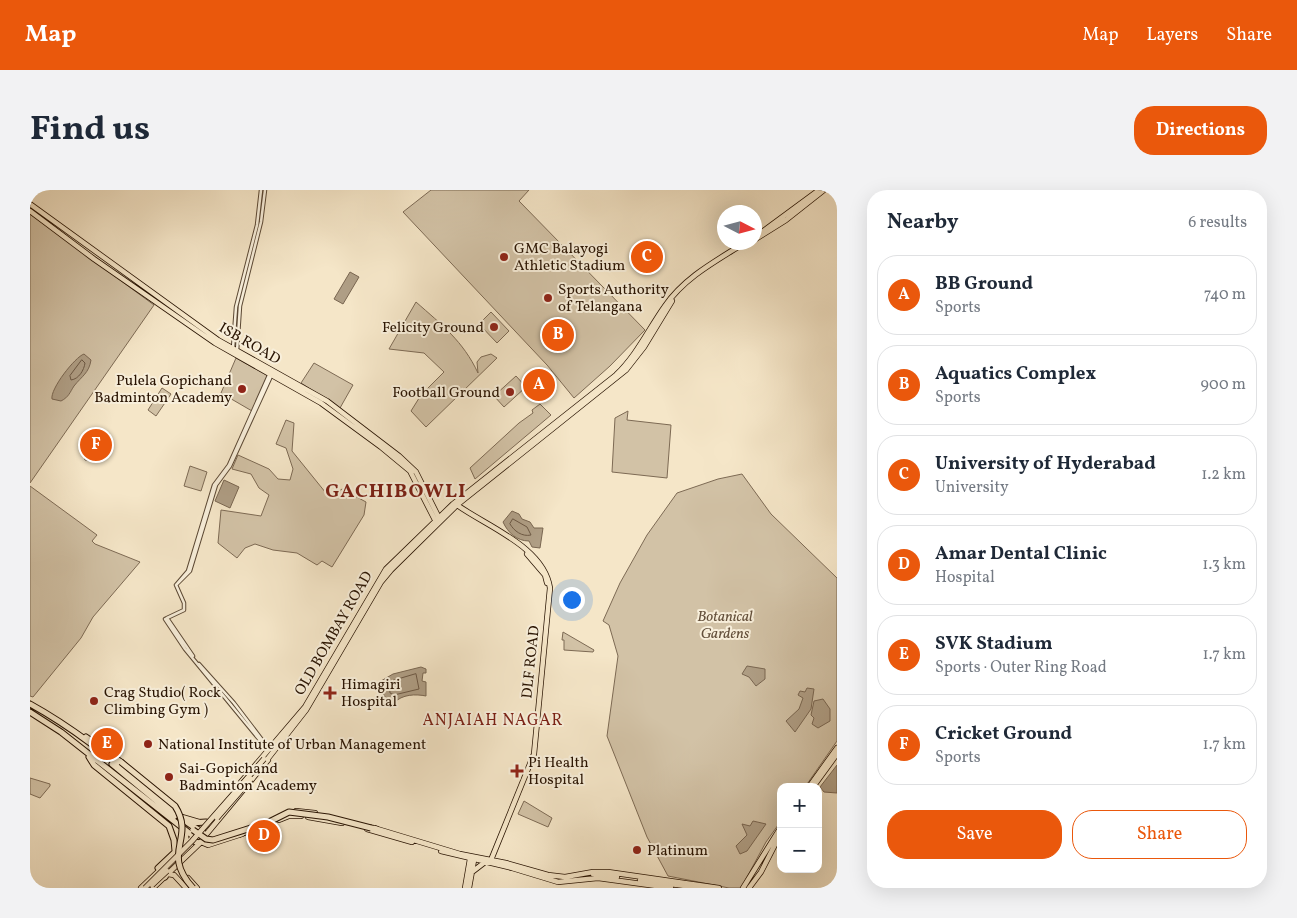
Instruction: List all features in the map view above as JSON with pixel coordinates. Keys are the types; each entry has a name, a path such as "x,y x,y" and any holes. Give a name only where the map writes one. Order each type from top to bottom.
{"highway":[{"path":"31,708 73,728 121,762 175,806 180,813 182,832 177,861 183,876 192,888"},
{"path":"31,708 185,830 192,836 194,841 202,840 203,832 198,831 125,770 62,723"},
{"path":"31,708 98,753 206,839 213,840 235,834 289,812 328,817 374,830"},
{"path":"84,750 94,765 169,826 174,840 177,870 192,888"},
{"path":"167,875 158,871 158,868 176,851 179,841 177,829 168,818"},
{"path":"187,822 204,822"},
{"path":"184,846 185,830"},
{"path":"192,836 198,831"}],"main road":[{"path":"762,233 819,190"},
{"path":"762,234 786,220 824,190"},
{"name":"ISB ROAD","path":"30,204 132,279 271,372"},
{"name":"ISB ROAD","path":"30,210 208,338 327,401 413,468 433,506 438,521"},
{"name":"OLD BOMBAY ROAD","path":"438,521 443,514 585,402 624,367 665,306 688,281 734,250"},
{"name":"OLD BOMBAY ROAD","path":"393,565 424,532 636,359 672,302 689,283 739,250"},
{"name":"ISB ROAD","path":"381,444 410,471 432,515 438,521"},
{"path":"433,506 439,515 443,514"},
{"path":"456,506 527,550 546,575 548,598 532,749 488,859 472,872"},
{"path":"424,532 432,515"},
{"path":"198,831 204,822 217,811 306,710 381,582 393,565 438,521"},
{"name":"DLF ROAD","path":"488,859 494,851 535,749 550,604 546,575"},
{"path":"812,783 837,748"},
{"path":"153,888 181,862 223,816 267,763 268,753"},
{"path":"143,888 192,841 268,753"},
{"path":"149,888 226,808 268,753"},
{"path":"816,783 837,754"},
{"path":"217,811 223,816"},
{"path":"202,840 255,828 288,811 326,815 472,860 488,859 512,868 545,876 565,877 597,872 636,874 719,888"},
{"path":"202,840 204,845 214,843 258,830 282,818 296,815 346,823 455,853 503,862 565,883 598,878 671,888"},
{"path":"182,817 204,822"},
{"path":"210,831 212,836 217,838"},
{"path":"746,888 777,835"},
{"path":"143,888 192,836"},
{"path":"746,888 761,872 777,841"},
{"path":"494,851 503,862"},
{"path":"469,888 472,860"},
{"path":"465,888 472,860"},
{"path":"181,862 185,875 197,888"},
{"path":"586,874 700,888"},
{"path":"167,875 174,875 186,888"}],"street":[{"path":"235,349 236,308 257,225 263,190"},
{"path":"268,753 264,743 198,663 167,618 184,610 184,604 176,585 188,570 214,485 229,466 248,428 271,372"}],"green space":[{"name":"Sports Authority of Telangana","path":"431,190 529,190 519,201 645,330 610,366 574,398 547,365 403,212"},
{"path":"30,214 154,305 30,483"},
{"path":"416,302 459,343 478,373 477,362 481,357 491,354 497,358 426,427 411,411 421,395 444,372 424,353 389,349"},
{"name":"Felicity Ground","path":"491,312 509,331 497,343 479,324"},
{"name":"Pulela Gopichand Badminton Academy","path":"236,358 268,376 252,411 221,393"},
{"path":"314,363 353,385 340,408 301,383"},
{"name":"Football Ground","path":"516,376 526,387 504,407 494,396"},
{"path":"162,388 171,394 156,416 148,410"},
{"path":"540,404 551,415 475,479 470,468 519,423 533,413 532,410"},
{"path":"628,411 627,420 671,425 667,478 612,472 615,418"},
{"path":"286,420 294,423 292,451 330,498 342,489 366,502 364,515 332,567 322,561 317,565 297,553 273,550 255,544 245,548 237,558 218,543 221,510 261,516 269,495 259,488 251,474 232,469 238,455 269,469 278,479 290,480 293,469 286,448 276,444"},
{"path":"93,428 109,433 112,443 108,453 91,458 90,461 85,460 80,443 85,432"},
{"path":"190,466 207,472 201,491 184,486"},
{"name":"Botanical Gardens","path":"742,474 771,514 837,578 837,741 808,783 777,783 777,827 766,842 741,888 729,888 668,876 647,837 607,736 618,656 609,625 603,621 620,583 647,535 677,493 718,479"},
{"path":"30,486 97,535 92,541 95,544 140,562 93,617 81,638 33,697 30,696"},
{"path":"563,632 594,650 593,652 564,650"},
{"path":"30,778 50,784 40,798 30,794"},
{"path":"524,801 552,818 548,827 518,814"}],"water":[{"path":"350,272 359,277 343,304 334,299"},
{"path":"84,354 91,360 87,371 66,398 61,401 52,399 52,394 64,374"},
{"path":"224,480 239,487 230,508 215,501"},
{"path":"512,511 519,514 522,519 530,522 534,528 543,528 540,548 532,547 529,541 513,536 507,530 503,522"},
{"path":"747,666 765,669 765,679 756,686 749,677 742,674"},
{"path":"421,667 426,669 426,673 423,673 422,681 426,682 426,696 405,696 394,703 384,696 381,681 393,674"},
{"path":"807,688 814,689 811,709 795,732 786,721 799,709 803,698 798,695 800,691 805,692"},
{"path":"823,699 830,709 830,721 818,728 812,724 814,718 811,715 814,701"},
{"path":"837,765 837,793 824,792 822,784"},
{"path":"753,821 766,824 747,851 740,854 736,846 747,835 742,824 750,826"}],"place":[{"name":"GMC Balayogi Athletic Stadium","path":"504,257"},
{"name":"University of Hyderabad","path":"647,257"},
{"name":"Sports Authority of Telangana","path":"548,298"},
{"name":"Felicity Ground","path":"494,327"},
{"name":"Aquatics Complex","path":"558,335"},
{"name":"BB Ground","path":"539,385"},
{"name":"Pulela Gopichand Badminton Academy","path":"242,389"},
{"name":"Football Ground","path":"510,392"},
{"name":"Cricket Ground","path":"96,445"},
{"name":"Himagiri Hospital","path":"330,693"},
{"name":"Crag Studio( Rock Climbing Gym )","path":"94,701"},
{"name":"SVK Stadium","path":"107,744"},
{"name":"National Institute of Urban Management","path":"148,744"},
{"name":"Pi Health Hospital","path":"517,771"},
{"name":"Sai-Gopichand Badminton Academy","path":"169,777"},
{"name":"Amar Dental Clinic","path":"264,836"},
{"name":"Platinum","path":"637,850"}],"district":[{"name":"GACHIBOWLI","path":"396,490"},
{"name":"ANJAIAH NAGAR","path":"493,719"}]}
